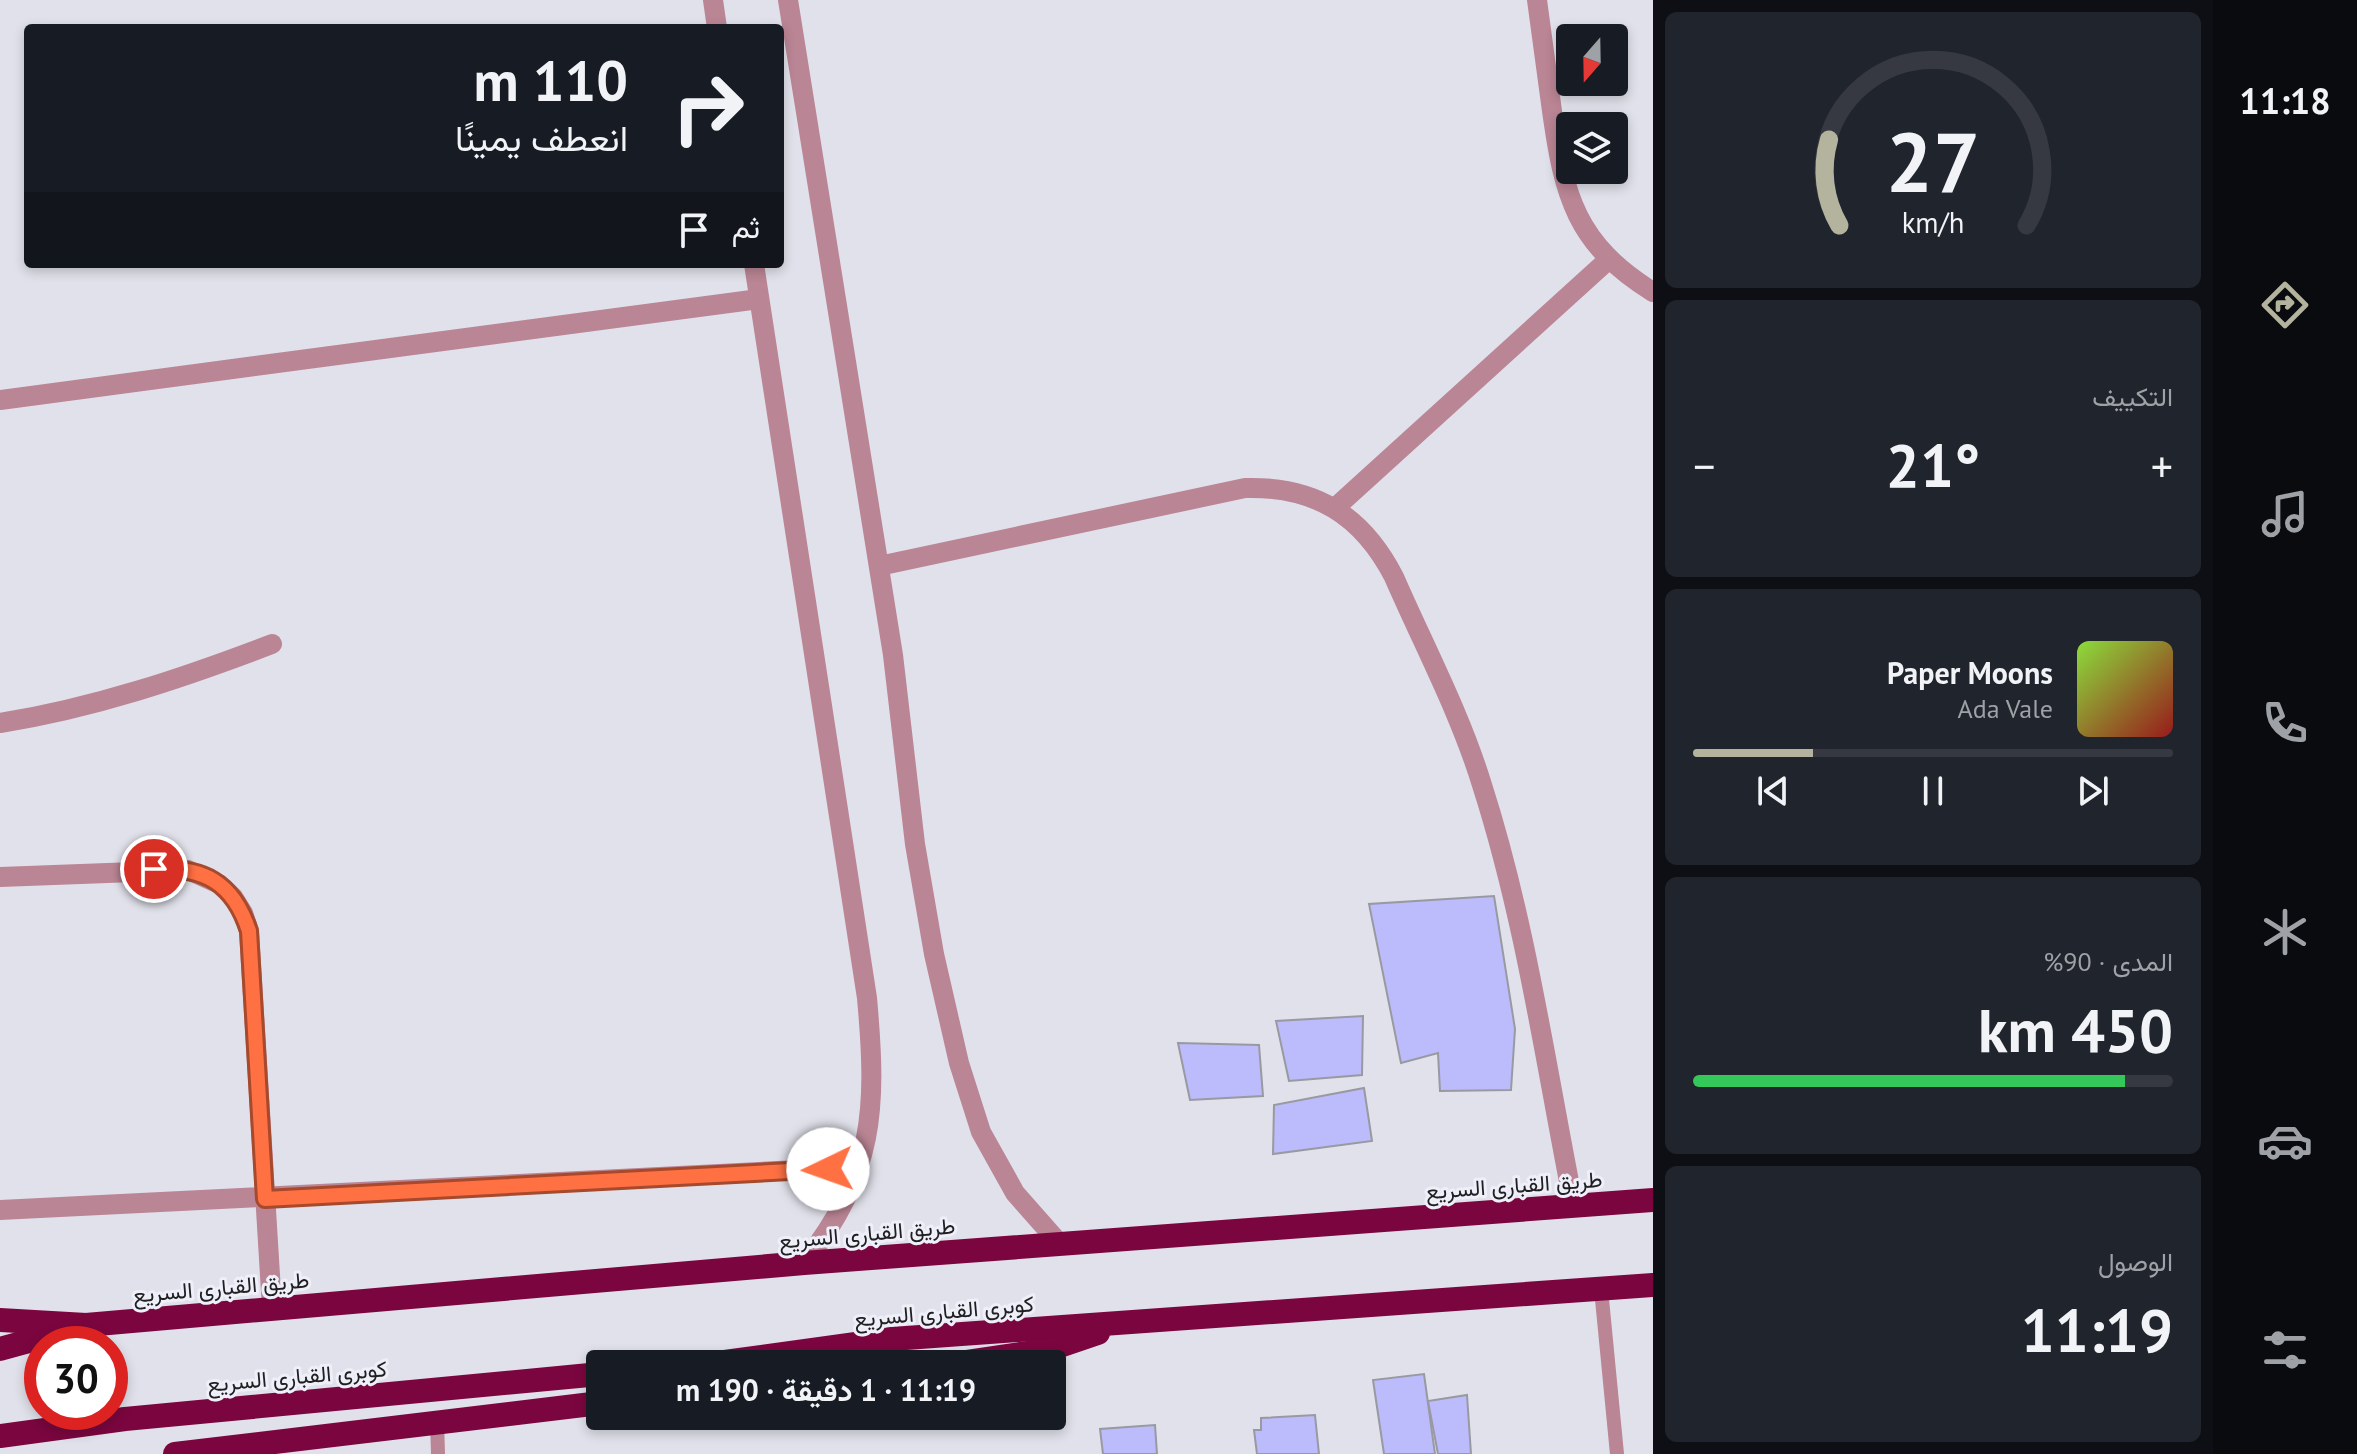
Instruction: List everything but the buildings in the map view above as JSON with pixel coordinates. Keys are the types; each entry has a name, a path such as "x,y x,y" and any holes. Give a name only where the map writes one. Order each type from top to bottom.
{"highway":[{"name":"طريق القبارى السريع","path":"86,1325 804,1263 1653,1200"},
{"path":"1048,1350 1136,1321 1653,1285"},
{"path":"0,1320 86,1325"},
{"name":"كوبرى القبارى السريع","path":"812,1350 892,1339 1136,1321"},
{"path":"0,1349 86,1325"},
{"name":"كوبرى القبارى السريع","path":"0,1436 125,1419 586,1375"},
{"path":"175,1454 437,1420 586,1404"}],"street":[{"path":"713,0 716,24"},
{"path":"788,0 893,655 915,844 934,954 968,1098 997,1164 1015,1193 1060,1244"},
{"path":"1537,0 1564,184 1582,224 1608,260 1653,292"},
{"path":"1335,508 1608,260"},
{"path":"755,268 867,998 872,1049 869,1130 859,1167 838,1216 804,1263"},
{"path":"0,400 759,299"},
{"path":"879,566 1245,488 1269,487 1292,491 1335,508 1362,530 1384,557 1459,722 1482,781 1514,905 1574,1207"},
{"path":"0,723 116,698 272,644"},
{"path":"0,877 188,870 219,884 233,897 249,931 272,1308"},
{"path":"0,1210 859,1167"}],"lane":[{"path":"1601,1289 1617,1454"},
{"path":"437,1420 438,1454"}],"route":[{"path":"154,869 188,870 204,875 233,897 243,913 249,931 265,1199 828,1169"}]}
